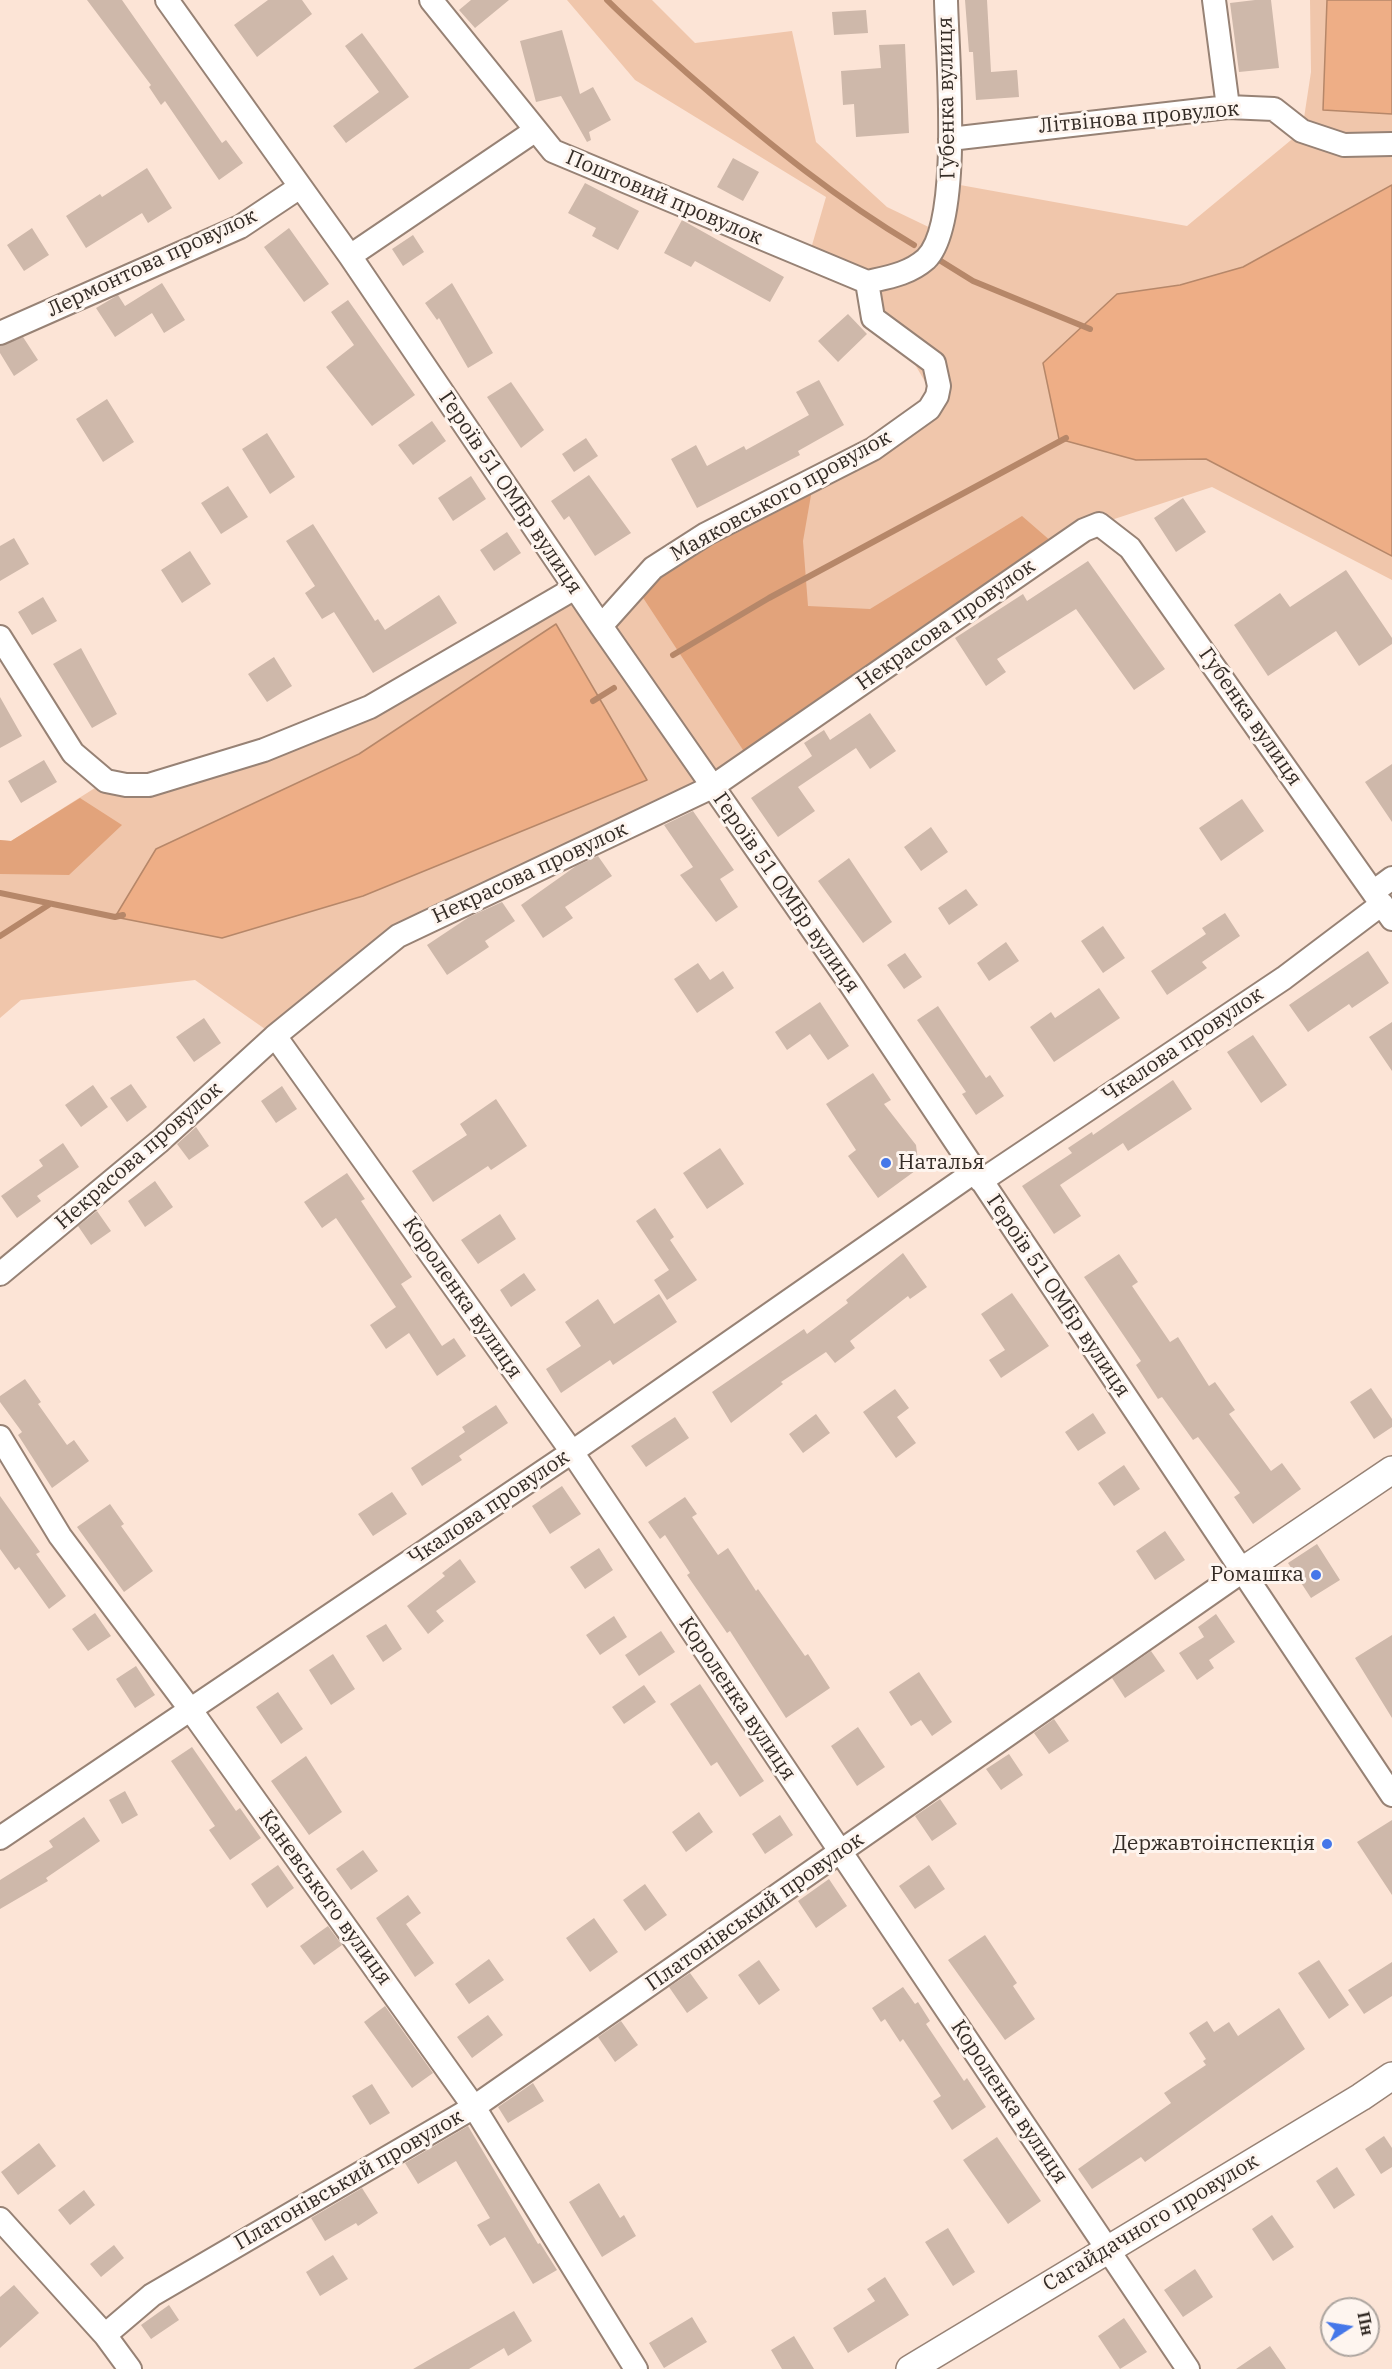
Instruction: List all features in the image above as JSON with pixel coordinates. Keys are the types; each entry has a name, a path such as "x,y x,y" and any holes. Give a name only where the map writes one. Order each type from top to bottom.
{"street":[{"name":"Героїв 51 ОМБр вулиця","path":"167,0 350,256 601,626 849,982 1244,1570 1392,1795"},
{"name":"Поштовий провулок","path":"431,0 552,151 867,282"},
{"name":"Губенка вулиця","path":"867,282 909,272 928,257 939,232 950,183 946,0"},
{"path":"1214,0 1228,107"},
{"name":"Літвінова провулок","path":"950,139 1228,107 1274,109 1302,131 1344,145 1392,144"},
{"path":"350,256 536,130"},
{"name":"Лермонтова провулок","path":"0,333 240,227 300,187"},
{"name":"Маяковського провулок","path":"601,626 653,568 706,534 873,449 929,408 937,396 939,386 934,363 873,318 867,282"},
{"name":"Губенка вулиця","path":"1099,525 1130,548 1382,905"},
{"name":"Некрасова провулок","path":"0,1275 160,1141 276,1036 398,936 712,787 1084,530 1099,525"},
{"path":"0,637 73,753 106,780 126,785 149,785 264,750 359,712 486,642 575,588"},
{"name":"Чкалова провулок","path":"0,1838 978,1176 1284,978 1382,905 1392,878"},
{"name":"Короленка вулиця","path":"276,1036 572,1452 840,1854 1109,2248 1188,2369"},
{"name":"Каневського вулиця","path":"0,1437 60,1536 190,1709 474,2107 636,2369"},
{"name":"Платонівський провулок","path":"105,2335 152,2295 474,2107 840,1854 1244,1570 1392,1470"},
{"name":"Сагайдачного провулок","path":"910,2369 1361,2097 1392,2076"},
{"path":"0,2219 105,2335 130,2369"}],"shaded area":[{"path":"567,0 652,0 695,43 792,31 816,142 887,207 939,232 949,183 1187,226 1302,131 1311,72 1310,0 1392,0 1392,580 1212,487 1099,524 712,787 398,936 275,1036 195,980 21,1000 0,1018 0,840 11,841 106,781 126,785 264,750 486,642 583,576 602,605 938,404 867,282 808,259 826,197 635,80"},
{"path":"1327,0 1392,0 1392,114 1323,110"},
{"path":"1392,185 1392,556 1206,459 1136,460 1059,439 1043,363 1117,294 1180,285 1243,267"},
{"path":"814,478 803,541 808,606 870,609 1022,516 1060,549 745,753 634,584"},
{"path":"556,624 647,780 363,896 222,938 115,917 156,849 359,754"},
{"path":"80,798 122,825 69,875 0,874 0,840 11,841"}],"building":[{"path":"87,0 122,0 222,143 226,140 243,163 219,180 165,101 161,105 149,87 151,85"},
{"path":"268,0 302,0 312,14 257,57 234,25"},
{"path":"471,0 509,0 475,28 459,10"},
{"path":"965,0 987,0 991,72 1017,70 1019,97 976,100 973,52 969,52"},
{"path":"1271,0 1279,68 1239,72 1230,3"},
{"path":"866,10 868,33 834,35 832,12"},
{"path":"562,30 580,94 593,87 611,120 589,132 591,140 587,142 561,96 536,102 520,41"},
{"path":"362,33 409,97 346,143 333,126 379,92 345,46"},
{"path":"905,44 909,133 856,137 854,104 843,105 841,71 881,68 879,45"},
{"path":"733,158 759,172 743,201 717,187"},
{"path":"147,168 172,208 148,223 142,213 86,248 66,216 100,194 102,197"},
{"path":"585,183 639,211 618,250 592,236 596,228 568,213"},
{"path":"682,220 784,277 770,302 695,261 691,267 664,253"},
{"path":"32,228 49,255 24,271 7,245"},
{"path":"289,228 329,284 304,302 264,247"},
{"path":"413,235 424,252 403,266 392,249"},
{"path":"162,283 185,320 164,333 152,313 115,337 96,308 118,295 125,306"},
{"path":"452,283 493,353 468,368 439,318 437,320 425,303"},
{"path":"348,300 415,395 372,426 326,367 354,345 331,312"},
{"path":"848,314 867,334 838,362 818,341"},
{"path":"23,337 38,360 14,376 0,353 0,346"},
{"path":"819,380 844,425 798,451 800,455 697,508 671,459 696,445 707,466 744,446 746,450 809,415 796,392"},
{"path":"511,382 544,430 521,448 487,397"},
{"path":"107,399 134,442 103,462 76,419"},
{"path":"432,421 446,441 413,465 398,445"},
{"path":"267,433 295,477 270,494 242,449"},
{"path":"586,438 598,456 574,472 562,454"},
{"path":"589,475 631,533 595,556 569,516 564,520 551,501"},
{"path":"471,476 486,499 453,521 438,498"},
{"path":"228,486 248,517 221,534 201,503"},
{"path":"1183,498 1206,532 1176,552 1154,518"},
{"path":"313,524 375,621 378,619 385,630 439,595 457,623 373,673 334,612 322,619 305,593 315,586 286,541"},
{"path":"507,532 521,553 494,571 480,550"},
{"path":"14,538 29,564 0,581 0,546"},
{"path":"190,551 211,584 182,603 161,570"},
{"path":"1088,561 1165,669 1134,690 1076,609 997,659 1006,672 986,686 955,638 1023,594 1027,601"},
{"path":"1346,570 1392,638 1392,644 1359,666 1336,631 1268,676 1234,625 1280,593 1290,607"},
{"path":"43,597 57,621 32,635 18,612"},
{"path":"81,648 117,714 92,728 53,664"},
{"path":"274,657 292,686 267,702 248,674"},
{"path":"0,697 22,736 0,748"},
{"path":"870,713 896,751 870,769 856,748 798,787 815,811 778,837 751,798 812,756 804,743 824,730 830,740"},
{"path":"44,760 57,782 21,803 8,781"},
{"path":"1392,764 1392,822 1365,782"},
{"path":"1242,799 1264,831 1221,861 1199,828"},
{"path":"693,811 734,870 720,879 738,907 716,922 680,875 693,867 664,825"},
{"path":"931,827 948,852 921,871 904,847"},
{"path":"598,856 612,876 565,907 573,918 543,938 521,905 576,866"},
{"path":"849,858 892,922 863,943 818,881"},
{"path":"966,889 978,905 949,925 938,908"},
{"path":"502,902 515,921 485,941 489,947 447,975 427,945 469,917"},
{"path":"1225,913 1240,936 1202,962 1207,968 1167,995 1151,971 1206,934 1202,928"},
{"path":"1103,926 1125,958 1103,973 1081,941"},
{"path":"1006,942 1019,961 989,981 977,963"},
{"path":"1368,951 1389,983 1352,1008 1349,1004 1308,1032 1289,1005"},
{"path":"905,953 922,977 904,989 887,965"},
{"path":"698,963 710,980 723,971 734,988 697,1013 674,979"},
{"path":"1099,988 1120,1018 1054,1062 1030,1027 1051,1012 1055,1018"},
{"path":"820,1002 849,1046 828,1060 810,1034 787,1050 775,1032"},
{"path":"938,1006 986,1078 990,1075 1004,1096 976,1115 962,1094 966,1092 917,1020"},
{"path":"204,1018 221,1043 194,1062 176,1037"},
{"path":"1392,1022 1392,1071 1369,1037"},
{"path":"1253,1035 1287,1085 1261,1103 1227,1052"},
{"path":"873,1073 891,1100 884,1104 916,1145 919,1168 878,1198 848,1156 856,1150 826,1104"},
{"path":"1173,1080 1192,1109 1128,1151 1123,1143 1060,1185 1081,1216 1054,1234 1022,1186 1072,1153 1068,1148 1092,1132 1093,1135"},
{"path":"131,1084 147,1107 127,1122 110,1098"},
{"path":"93,1085 108,1107 81,1127 65,1105"},
{"path":"282,1086 297,1109 276,1123 261,1101"},
{"path":"496,1099 527,1146 491,1170 488,1166 433,1202 412,1171 467,1135 460,1124"},
{"path":"196,1127 209,1146 189,1160 177,1144"},
{"path":"63,1143 79,1167 37,1196 41,1201 17,1218 1,1196 43,1166 39,1160"},
{"path":"720,1148 744,1184 707,1209 683,1173"},
{"path":"347,1173 365,1199 361,1201 412,1277 401,1284 442,1346 454,1338 466,1356 437,1376 409,1333 386,1349 370,1325 396,1307 336,1218 322,1228 304,1202"},
{"path":"155,1181 173,1207 145,1227 128,1201"},
{"path":"655,1208 674,1237 670,1240 697,1280 667,1300 654,1280 669,1270 636,1221"},
{"path":"97,1211 111,1231 91,1245 78,1226"},
{"path":"500,1214 516,1239 478,1264 461,1240"},
{"path":"903,1253 927,1287 910,1299 908,1296 850,1341 855,1348 835,1363 826,1352 781,1382 783,1384 731,1423 712,1392 804,1329 807,1334 848,1303 846,1300"},
{"path":"1119,1254 1138,1282 1132,1286 1170,1342 1178,1337 1209,1386 1215,1382 1235,1410 1229,1414 1271,1471 1282,1463 1301,1489 1253,1524 1234,1497 1240,1493 1198,1437 1193,1440 1162,1397 1158,1399 1136,1365 1141,1361 1084,1277"},
{"path":"524,1273 536,1290 511,1307 500,1290"},
{"path":"1012,1293 1049,1346 1001,1378 989,1360 1005,1350 981,1314"},
{"path":"659,1294 677,1322 613,1365 610,1360 561,1393 546,1369 581,1346 565,1322 598,1299 614,1324"},
{"path":"25,1379 41,1402 38,1404 67,1445 74,1440 89,1461 52,1488 18,1435 22,1432 0,1402 0,1396"},
{"path":"1371,1388 1392,1419 1392,1427 1374,1439 1350,1402"},
{"path":"895,1389 909,1408 897,1417 916,1443 896,1458 863,1412"},
{"path":"496,1405 508,1423 459,1456 462,1460 422,1486 411,1468 465,1432 462,1427"},
{"path":"1093,1413 1106,1433 1078,1451 1065,1432"},
{"path":"816,1414 830,1433 803,1453 789,1434"},
{"path":"675,1417 689,1438 646,1467 631,1446"},
{"path":"1124,1465 1140,1489 1114,1506 1098,1483"},
{"path":"562,1486 581,1514 550,1534 532,1506"},
{"path":"392,1492 407,1514 373,1536 358,1514"},
{"path":"0,1496 40,1552 36,1554 66,1596 49,1609 19,1567 15,1570 0,1549"},
{"path":"685,1497 697,1514 692,1517 718,1555 728,1548 756,1591 758,1589 805,1656 808,1654 830,1688 786,1718 730,1631 727,1633 687,1575 690,1573 665,1535 660,1539 648,1522"},
{"path":"110,1504 124,1524 121,1526 153,1571 124,1592 77,1527"},
{"path":"1165,1531 1185,1560 1155,1580 1136,1551"},
{"name":"Ромашка","path":"1317,1544 1340,1580 1311,1598 1288,1563"},
{"path":"599,1548 613,1570 585,1589 570,1567"},
{"path":"460,1559 476,1582 436,1611 444,1621 428,1634 407,1606 445,1576 442,1573"},
{"path":"95,1613 111,1636 88,1651 72,1629"},
{"path":"1216,1614 1235,1642 1209,1660 1214,1668 1197,1680 1179,1653 1204,1637 1198,1627"},
{"path":"614,1616 627,1637 600,1655 586,1635"},
{"path":"386,1624 402,1649 383,1662 366,1636"},
{"path":"661,1631 675,1652 639,1676 625,1655"},
{"path":"1392,1635 1392,1718 1355,1658"},
{"path":"1151,1651 1165,1671 1125,1698 1112,1678"},
{"path":"333,1654 355,1689 331,1705 309,1670"},
{"path":"136,1666 155,1695 135,1708 116,1679"},
{"path":"919,1672 952,1722 932,1736 921,1720 911,1726 889,1692"},
{"path":"700,1684 764,1781 740,1797 717,1762 711,1766 670,1704"},
{"path":"644,1685 656,1702 624,1724 612,1707"},
{"path":"278,1692 303,1729 281,1744 256,1707"},
{"path":"1054,1719 1069,1741 1049,1754 1034,1733"},
{"path":"858,1727 885,1767 857,1786 831,1746"},
{"path":"192,1747 236,1811 240,1808 261,1838 230,1860 209,1830 215,1826 171,1761"},
{"path":"1009,1754 1023,1775 1001,1790 986,1769"},
{"path":"306,1756 342,1812 309,1835 271,1781"},
{"path":"125,1791 138,1815 122,1824 109,1800"},
{"path":"940,1799 957,1824 932,1841 915,1816"},
{"path":"699,1812 713,1832 686,1852 672,1832"},
{"path":"780,1815 793,1835 765,1854 752,1834"},
{"path":"84,1817 100,1841 46,1878 48,1881 0,1909 0,1880 53,1847 49,1841"},
{"path":"1392,1820 1392,1895 1357,1842"},
{"path":"363,1850 378,1871 351,1890 336,1869"},
{"path":"278,1865 294,1888 267,1908 251,1884"},
{"path":"929,1865 945,1889 915,1909 899,1886"},
{"path":"829,1879 847,1906 816,1928 798,1901"},
{"path":"645,1884 667,1915 645,1931 623,1900"},
{"path":"408,1895 421,1913 406,1924 434,1963 415,1977 376,1918"},
{"path":"594,1918 618,1952 590,1972 566,1938"},
{"path":"328,1926 342,1945 314,1965 300,1946"},
{"path":"985,1935 1017,1983 1013,1986 1035,2019 1005,2040 948,1960"},
{"path":"489,1959 504,1980 469,2004 455,1984"},
{"path":"759,1960 780,1990 759,2005 738,1975"},
{"path":"1319,1960 1349,2005 1329,2019 1298,1973"},
{"path":"1392,1962 1392,1996 1364,2014 1348,1990"},
{"path":"690,1973 708,1998 687,2013 669,1987"},
{"path":"903,1987 915,2004 918,2002 930,2021 926,2024 964,2081 967,2078 986,2107 952,2130 933,2101 941,2096 903,2039 900,2042 885,2019 881,2022 872,2008"},
{"path":"385,2006 433,2073 412,2088 364,2022"},
{"path":"1279,2008 1305,2049 1145,2162 1141,2157 1092,2189 1078,2169 1171,2103 1164,2093 1206,2065 1203,2061 1206,2059 1189,2033 1207,2021 1214,2032 1229,2022 1238,2036"},
{"path":"488,2015 503,2035 472,2058 457,2037"},
{"path":"621,2021 638,2045 615,2062 598,2037"},
{"path":"533,2083 544,2101 508,2123 498,2107"},
{"path":"372,2084 390,2113 370,2125 352,2096"},
{"path":"468,2126 538,2244 540,2243 557,2270 533,2284 505,2237 490,2246 477,2225 490,2218 456,2161 418,2184 405,2163"},
{"path":"1384,2136 1392,2148 1392,2167 1381,2174 1365,2149"},
{"path":"997,2137 1041,2201 1008,2224 963,2160"},
{"path":"39,2143 56,2166 18,2195 1,2172"},
{"path":"1337,2167 1355,2195 1334,2209 1316,2181"},
{"path":"599,2183 620,2218 624,2215 636,2236 602,2257 569,2202"},
{"path":"362,2188 378,2213 358,2226 356,2223 325,2241 311,2218"},
{"path":"84,2190 95,2205 70,2225 58,2210"},
{"path":"1272,2215 1294,2247 1273,2261 1252,2229"},
{"path":"948,2228 975,2272 953,2286 925,2242"},
{"path":"114,2245 124,2258 101,2277 90,2264"},
{"path":"333,2255 348,2279 320,2296 306,2272"},
{"path":"1195,2269 1213,2297 1183,2317 1164,2290"},
{"path":"885,2277 909,2315 848,2353 833,2328 875,2301 867,2289"},
{"path":"14,2285 39,2313 0,2348 0,2297"},
{"path":"169,2305 179,2320 151,2339 141,2325"},
{"path":"514,2311 532,2341 508,2356 504,2348 469,2369 413,2369"},
{"path":"692,2317 707,2342 664,2368 649,2343"},
{"path":"1124,2318 1147,2352 1120,2369 1098,2336"},
{"path":"794,2336 814,2369 782,2369 771,2350"},
{"path":"1270,2346 1286,2369 1236,2369"}],"waterway":[{"path":"607,0 727,108 778,150 858,209 914,245"},
{"path":"936,258 973,281 1090,329"},
{"path":"673,655 769,598 1066,438"},
{"path":"593,701 614,688"},
{"path":"0,893 115,917 123,915"},
{"path":"0,936 50,904"}],"place":[{"name":"Наталья","path":"886,1163"},
{"name":"Ромашка","path":"1316,1575"},
{"name":"Державтоінспекція","path":"1327,1844"}]}
